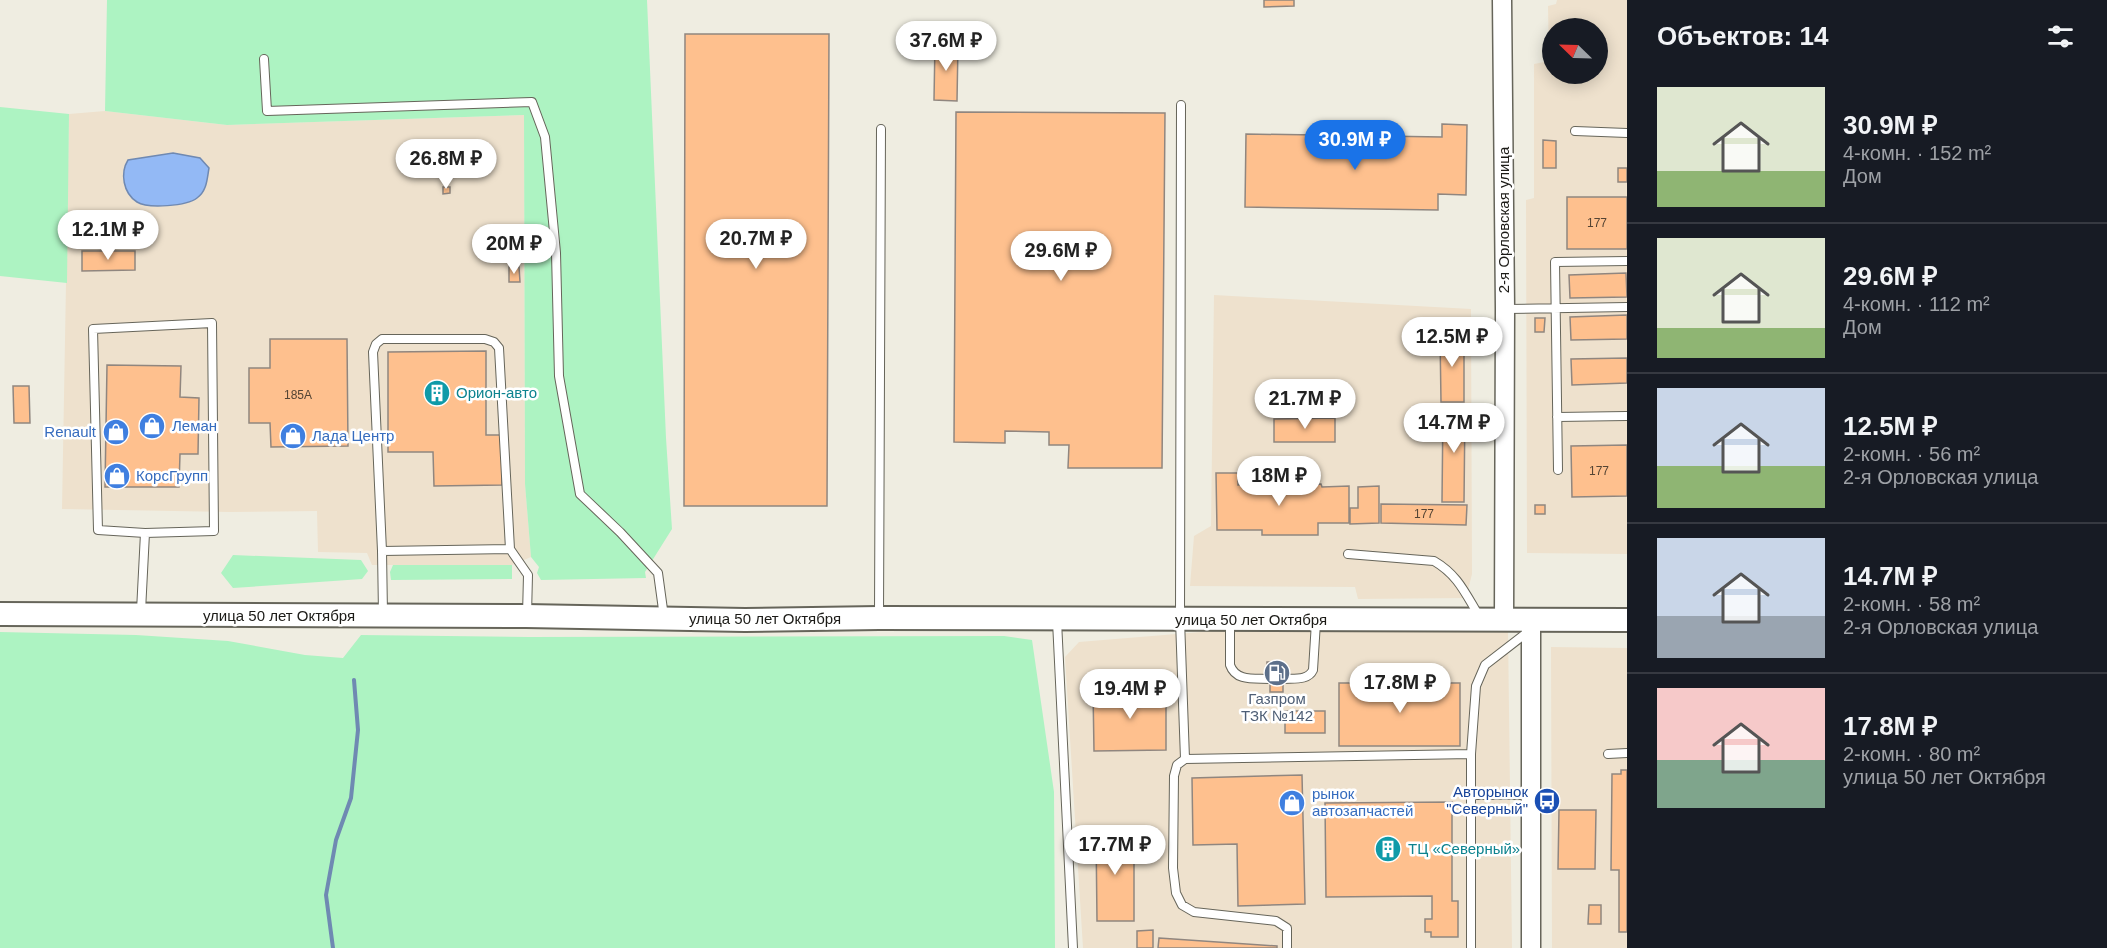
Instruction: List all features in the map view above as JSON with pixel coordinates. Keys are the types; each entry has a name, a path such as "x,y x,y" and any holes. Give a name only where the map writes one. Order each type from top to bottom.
{"main road":[{"name":"улица 50 лет Октября","path":"0,614 383,616 527,608 665,619 1504,620 1531,625 1627,620"}],"street":[{"name":"2-я Орловская улица","path":"1502,0 1505,309 1504,620"},
{"path":"1531,625 1531,948"}],"lane":[{"path":"264,59 267,111 532,102 545,137 556,253 559,376 580,494 658,573 665,619"},
{"path":"1181,105 1180,620 1185,759"},
{"path":"879,618 881,129"},
{"path":"1575,130 1627,133"},
{"path":"1558,470 1556,262 1627,261"},
{"path":"1505,309 1627,307"},
{"path":"212,323 214,531 145,533 98,530 93,329 212,323"},
{"path":"383,616 373,352 376,344 382,339 485,339 494,342 499,348 510,549 528,575 527,608"},
{"path":"1557,417 1627,416"},
{"path":"141,616 145,533"},
{"path":"382,551 510,549"},
{"path":"1348,554 1434,561 1457,578 1481,620"},
{"path":"1057,619 1073,948"},
{"path":"1230,619 1232,672 1240,677 1270,679"},
{"path":"1283,679 1308,677 1311,674 1316,620"},
{"path":"1471,948 1471,754 1476,686 1485,665 1531,625"},
{"path":"1608,754 1627,753"},
{"path":"1287,948 1287,928 1276,921 1194,912 1182,905 1176,893 1173,868 1174,776 1177,765 1185,759 1471,754"},
{"path":"1471,795 1530,795"}],"shaded area":[{"path":"1557,0 1627,0 1627,554 1527,553 1526,200 1534,198 1534,64 1542,62 1542,84 1608,84 1608,18 1548,18 1548,6 1556,4"},
{"path":"105,111 227,125 524,115 525,484 531,557 512,565 372,565 367,553 318,552 317,511 62,509 69,114"},
{"path":"1214,295 1471,309 1472,574 1466,598 1358,599 1355,587 1190,586 1194,536 1211,526"},
{"name":"рынок автозапчастей","path":"1237,629 1508,630 1512,948 1083,948 1065,657 1079,642"},
{"path":"1551,647 1627,648 1627,948 1552,948"}],"green space":[{"path":"107,0 647,0 672,529 645,572 646,578 541,580 537,573 539,567 531,557 525,484 524,115 227,125 105,111"},
{"path":"0,107 69,114 67,283 0,276"},
{"path":"233,555 361,560 368,571 362,579 233,588 221,573"},
{"path":"393,565 512,565 512,579 391,580 390,572"},
{"path":"0,632 136,635 228,641 305,655 343,658 361,635 1004,636 1032,640 1054,792 1055,948 0,948"}],"water":[{"path":"173,153 200,158 209,168 203,192 192,201 167,206 142,204 132,198 124,182 124,171 128,160"}],"building":[{"path":"1264,0 1294,0 1294,6 1264,7"},
{"path":"685,34 829,34 827,506 684,506"},
{"path":"935,43 958,44 957,101 934,100"},
{"path":"956,112 1165,113 1162,468 1068,468 1069,445 1049,445 1049,432 1005,431 1005,443 954,442"},
{"path":"1442,124 1467,125 1466,195 1438,194 1438,210 1245,207 1246,134 1442,137"},
{"path":"1543,140 1556,141 1556,168 1543,168"},
{"path":"1618,168 1627,168 1627,182 1618,182"},
{"path":"443,187 450,187 450,193 443,194"},
{"path":"1567,197 1627,197 1627,249 1567,249"},
{"path":"509,227 518,227 519,241 509,241"},
{"path":"82,251 135,251 135,270 82,271"},
{"path":"509,267 519,267 520,282 509,282"},
{"path":"1626,273 1627,297 1570,298 1569,275"},
{"path":"1627,315 1627,339 1571,340 1570,317"},
{"path":"1535,318 1545,318 1544,332 1535,332"},
{"path":"1440,335 1464,335 1464,402 1441,402"},
{"path":"270,339 347,339 348,446 271,447 270,423 249,423 249,368 270,368"},
{"name":"Орион-авто","path":"486,351 486,435 502,435 502,485 434,486 433,452 388,452 388,352"},
{"path":"1627,358 1627,383 1572,385 1571,359"},
{"name":"Леман","path":"107,365 181,366 180,397 199,398 198,454 180,454 179,487 105,487"},
{"path":"13,386 29,386 30,423 14,423"},
{"path":"1443,407 1465,407 1464,502 1442,502"},
{"path":"1335,418 1335,442 1274,442 1274,419"},
{"path":"1627,445 1627,496 1572,497 1571,446"},
{"path":"1216,473 1238,473 1238,485 1349,486 1349,523 1318,523 1318,535 1262,535 1262,530 1217,530"},
{"path":"1379,486 1379,523 1350,524 1350,508 1358,508 1358,487"},
{"path":"1381,504 1467,505 1466,525 1381,523"},
{"path":"1535,505 1545,505 1545,514 1535,514"},
{"path":"1267,662 1279,662 1279,665 1283,665 1283,692 1270,692"},
{"path":"1339,683 1460,683 1460,746 1339,746"},
{"path":"1093,690 1166,690 1166,750 1094,751"},
{"path":"1285,711 1325,711 1325,733 1285,733"},
{"path":"1621,770 1627,770 1627,932 1619,932 1619,870 1611,870 1612,774 1621,774"},
{"path":"1302,775 1305,904 1238,906 1237,844 1193,845 1192,778"},
{"name":"ТЦ «Северный»","path":"1452,802 1452,901 1458,901 1458,937 1431,937 1431,932 1425,932 1425,919 1432,919 1432,896 1326,897 1325,803"},
{"path":"1559,810 1596,810 1595,869 1558,869"},
{"path":"1096,832 1134,832 1134,921 1097,921"},
{"path":"1589,905 1601,905 1601,924 1588,924"},
{"path":"1153,930 1153,948 1137,948 1137,931"},
{"path":"1159,938 1277,946 1277,948 1158,948"}],"waterway":[{"path":"333,948 326,895 336,840 351,798 358,730 354,680"}],"place":[{"name":"Орион-авто","path":"437,393"},
{"name":"Леман","path":"152,426"},
{"name":"Renault","path":"116,432"},
{"name":"Лада Центр","path":"293,436"},
{"name":"КорсГрупп","path":"117,476"},
{"name":"Газпром ТЗК №142","path":"1277,673"},
{"name":"Авторынок \"Северный\"","path":"1547,801"},
{"name":"рынок автозапчастей","path":"1292,803"},
{"name":"ТЦ «Северный»","path":"1388,849"}]}
